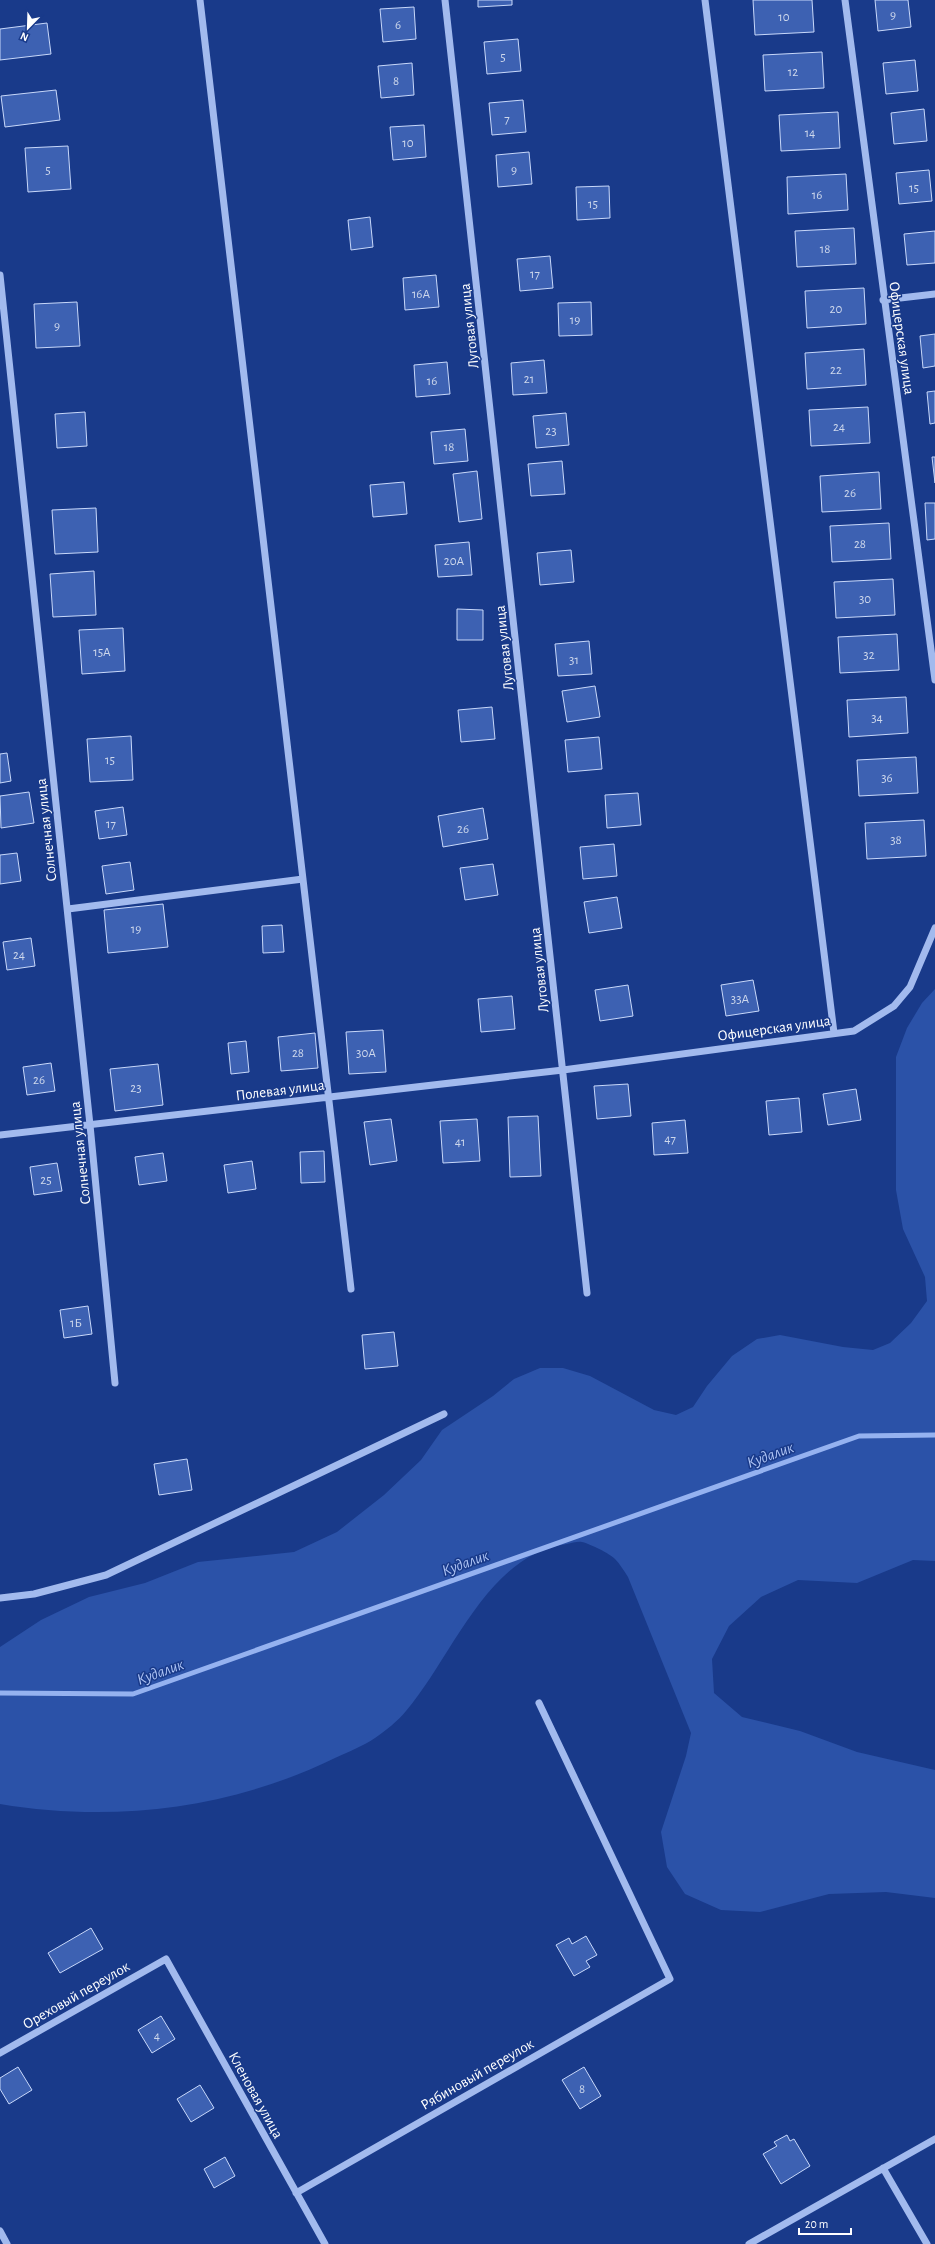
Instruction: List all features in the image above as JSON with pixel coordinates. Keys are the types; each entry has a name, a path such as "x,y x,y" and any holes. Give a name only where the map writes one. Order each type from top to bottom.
{"street":[{"path":"200,0 351,1288"},
{"name":"Луговая улица","path":"445,0 587,1294"},
{"path":"705,0 834,1033"},
{"name":"Офицерская улица","path":"846,0 883,300 935,680"},
{"name":"Солнечная улица","path":"0,275 68,909 115,1383"},
{"path":"883,300 935,294"},
{"path":"68,909 303,879"},
{"name":"Офицерская улица","path":"563,1070 854,1031 894,1006 910,987 935,928"},
{"name":"Полевая улица","path":"0,1135 563,1070"},
{"path":"0,1598 34,1594 106,1575 444,1414"},
{"name":"Рябиновый переулок","path":"296,2193 670,1979 539,1703"},
{"name":"Ореховый переулок","path":"0,2054 166,1959"},
{"name":"Кленовая улица","path":"166,1959 325,2244"},
{"path":"749,2244 935,2139"},
{"path":"883,2168 926,2244"},
{"path":"0,2231 7,2244"}],"shaded area":[{"path":"935,989 935,1561 913,1560 857,1583 798,1580 761,1597 729,1626 712,1659 714,1693 742,1717 800,1731 857,1752 935,1770 935,1898 886,1892 829,1894 760,1912 721,1910 685,1894 667,1867 661,1832 686,1756 691,1733 628,1577 613,1557 594,1546 580,1542 539,1552 515,1567 493,1587 474,1611 423,1689 403,1715 391,1726 366,1744 295,1775 255,1789 213,1800 171,1807 128,1811 85,1812 43,1810 0,1804 0,1647 41,1620 89,1597 145,1583 198,1562 294,1552 337,1532 384,1495 421,1460 442,1430 493,1396 514,1379 540,1368 563,1368 590,1376 654,1410 676,1415 693,1407 707,1386 732,1356 757,1339 780,1335 843,1347 873,1350 890,1343 911,1323 927,1301 925,1277 903,1229 896,1190 896,1057 907,1028 922,1003"}],"building":[{"path":"478,0 512,0 512,5 478,7"},
{"path":"753,0 812,0 814,32 755,35"},
{"path":"875,0 908,0 911,27 878,31"},
{"path":"414,7 416,39 383,42 380,9"},
{"path":"47,23 51,54 0,60 0,29"},
{"path":"518,39 521,71 487,74 484,42"},
{"path":"822,52 824,88 765,91 763,55"},
{"path":"915,60 918,91 886,94 883,63"},
{"path":"412,63 414,95 381,98 378,66"},
{"path":"56,90 60,120 5,127 1,96"},
{"path":"523,100 526,132 492,135 489,103"},
{"path":"924,109 927,141 894,144 891,113"},
{"path":"838,112 840,148 781,151 779,115"},
{"path":"424,125 426,157 393,160 390,127"},
{"path":"68,146 71,189 28,192 25,148"},
{"path":"529,152 532,184 498,187 496,155"},
{"path":"929,170 932,201 899,204 896,173"},
{"path":"846,174 848,210 788,214 787,177"},
{"path":"609,186 610,218 577,220 576,187"},
{"path":"370,217 373,247 351,250 348,220"},
{"path":"854,228 856,264 797,267 795,231"},
{"path":"935,231 935,263 907,265 904,234"},
{"path":"550,256 553,288 520,291 517,259"},
{"path":"436,275 439,307 405,310 403,278"},
{"path":"864,288 866,324 807,328 805,291"},
{"path":"77,302 80,346 36,348 34,304"},
{"path":"591,302 592,335 559,336 558,303"},
{"path":"935,334 935,366 923,368 920,336"},
{"path":"864,349 866,385 807,389 805,353"},
{"path":"544,360 547,393 513,395 511,363"},
{"path":"447,362 450,394 416,397 414,365"},
{"path":"935,391 935,423 930,424 927,392"},
{"path":"868,407 870,443 811,446 809,410"},
{"path":"85,412 87,446 57,448 55,414"},
{"path":"566,413 569,445 536,448 533,416"},
{"path":"465,429 468,461 434,464 431,432"},
{"path":"932,457 935,457 935,483"},
{"path":"562,461 565,494 531,496 528,464"},
{"path":"477,471 482,519 459,522 453,474"},
{"path":"879,472 881,509 822,512 820,476"},
{"path":"404,482 407,514 373,517 370,485"},
{"path":"925,503 935,503 935,539 927,540"},
{"path":"96,508 98,552 55,554 52,510"},
{"path":"889,523 891,559 832,562 830,526"},
{"path":"469,542 472,575 438,577 435,545"},
{"path":"571,550 574,582 540,585 537,553"},
{"path":"94,571 96,615 53,617 50,574"},
{"path":"893,579 895,615 836,618 834,582"},
{"path":"457,609 483,610 483,640 457,640"},
{"path":"123,628 125,671 82,674 79,630"},
{"path":"897,634 899,670 840,673 838,637"},
{"path":"589,641 592,674 558,676 555,644"},
{"path":"595,686 600,717 567,722 562,691"},
{"path":"906,697 908,733 849,737 847,700"},
{"path":"492,707 495,739 461,742 458,710"},
{"path":"131,736 133,780 90,782 87,739"},
{"path":"599,737 602,769 568,772 565,740"},
{"path":"7,753 11,781 0,783 0,754"},
{"path":"916,757 918,793 859,796 857,760"},
{"path":"29,792 34,823 1,828 0,796"},
{"path":"638,793 641,825 607,828 605,795"},
{"path":"123,807 127,835 99,839 95,811"},
{"path":"483,808 488,839 443,847 438,816"},
{"path":"924,820 926,856 867,859 865,823"},
{"path":"614,844 617,876 583,879 580,847"},
{"path":"17,853 21,881 0,884 0,855"},
{"path":"130,862 134,890 106,894 102,866"},
{"path":"493,864 498,895 465,900 460,868"},
{"path":"617,897 622,928 589,933 584,902"},
{"path":"163,904 168,947 108,953 104,910"},
{"path":"282,925 284,952 263,953 262,926"},
{"path":"31,938 35,966 7,970 3,942"},
{"path":"753,980 759,1011 726,1016 721,985"},
{"path":"628,985 633,1016 600,1021 595,990"},
{"path":"512,996 515,1029 481,1032 478,999"},
{"path":"383,1030 386,1072 349,1074 346,1032"},
{"path":"315,1033 318,1068 281,1071 278,1037"},
{"path":"246,1041 249,1072 231,1074 228,1043"},
{"path":"51,1063 55,1091 27,1095 23,1067"},
{"path":"158,1064 163,1105 115,1111 110,1069"},
{"path":"628,1084 631,1116 597,1119 594,1086"},
{"path":"856,1089 861,1120 828,1125 823,1094"},
{"path":"799,1098 802,1132 769,1135 766,1101"},
{"path":"538,1116 541,1176 510,1177 508,1117"},
{"path":"391,1119 397,1161 370,1165 364,1122"},
{"path":"477,1119 480,1161 443,1163 440,1121"},
{"path":"685,1120 688,1153 654,1155 652,1123"},
{"path":"324,1151 325,1182 301,1183 300,1152"},
{"path":"163,1153 167,1181 139,1185 135,1157"},
{"path":"252,1161 256,1189 228,1193 224,1165"},
{"path":"57,1163 62,1191 34,1195 30,1167"},
{"path":"88,1306 92,1334 64,1338 60,1310"},
{"path":"394,1332 398,1366 365,1369 362,1335"},
{"path":"187,1459 192,1490 159,1495 154,1464"},
{"path":"91,1928 103,1949 60,1973 48,1953"},
{"path":"586,1936 597,1955 586,1961 590,1967 574,1976 556,1945 569,1938 572,1944"},
{"path":"161,2016 175,2039 152,2053 138,2030"},
{"path":"18,2067 32,2090 9,2104 0,2089 0,2078"},
{"path":"584,2067 601,2096 580,2109 562,2080"},
{"path":"200,2085 214,2108 191,2122 177,2099"},
{"path":"787,2135 790,2141 794,2139 810,2166 781,2184 763,2154 777,2146 774,2142"},
{"path":"225,2157 235,2176 214,2188 204,2169"}],"waterway":[{"name":"Кудалик","path":"0,1693 133,1694 859,1436 935,1435"}]}
